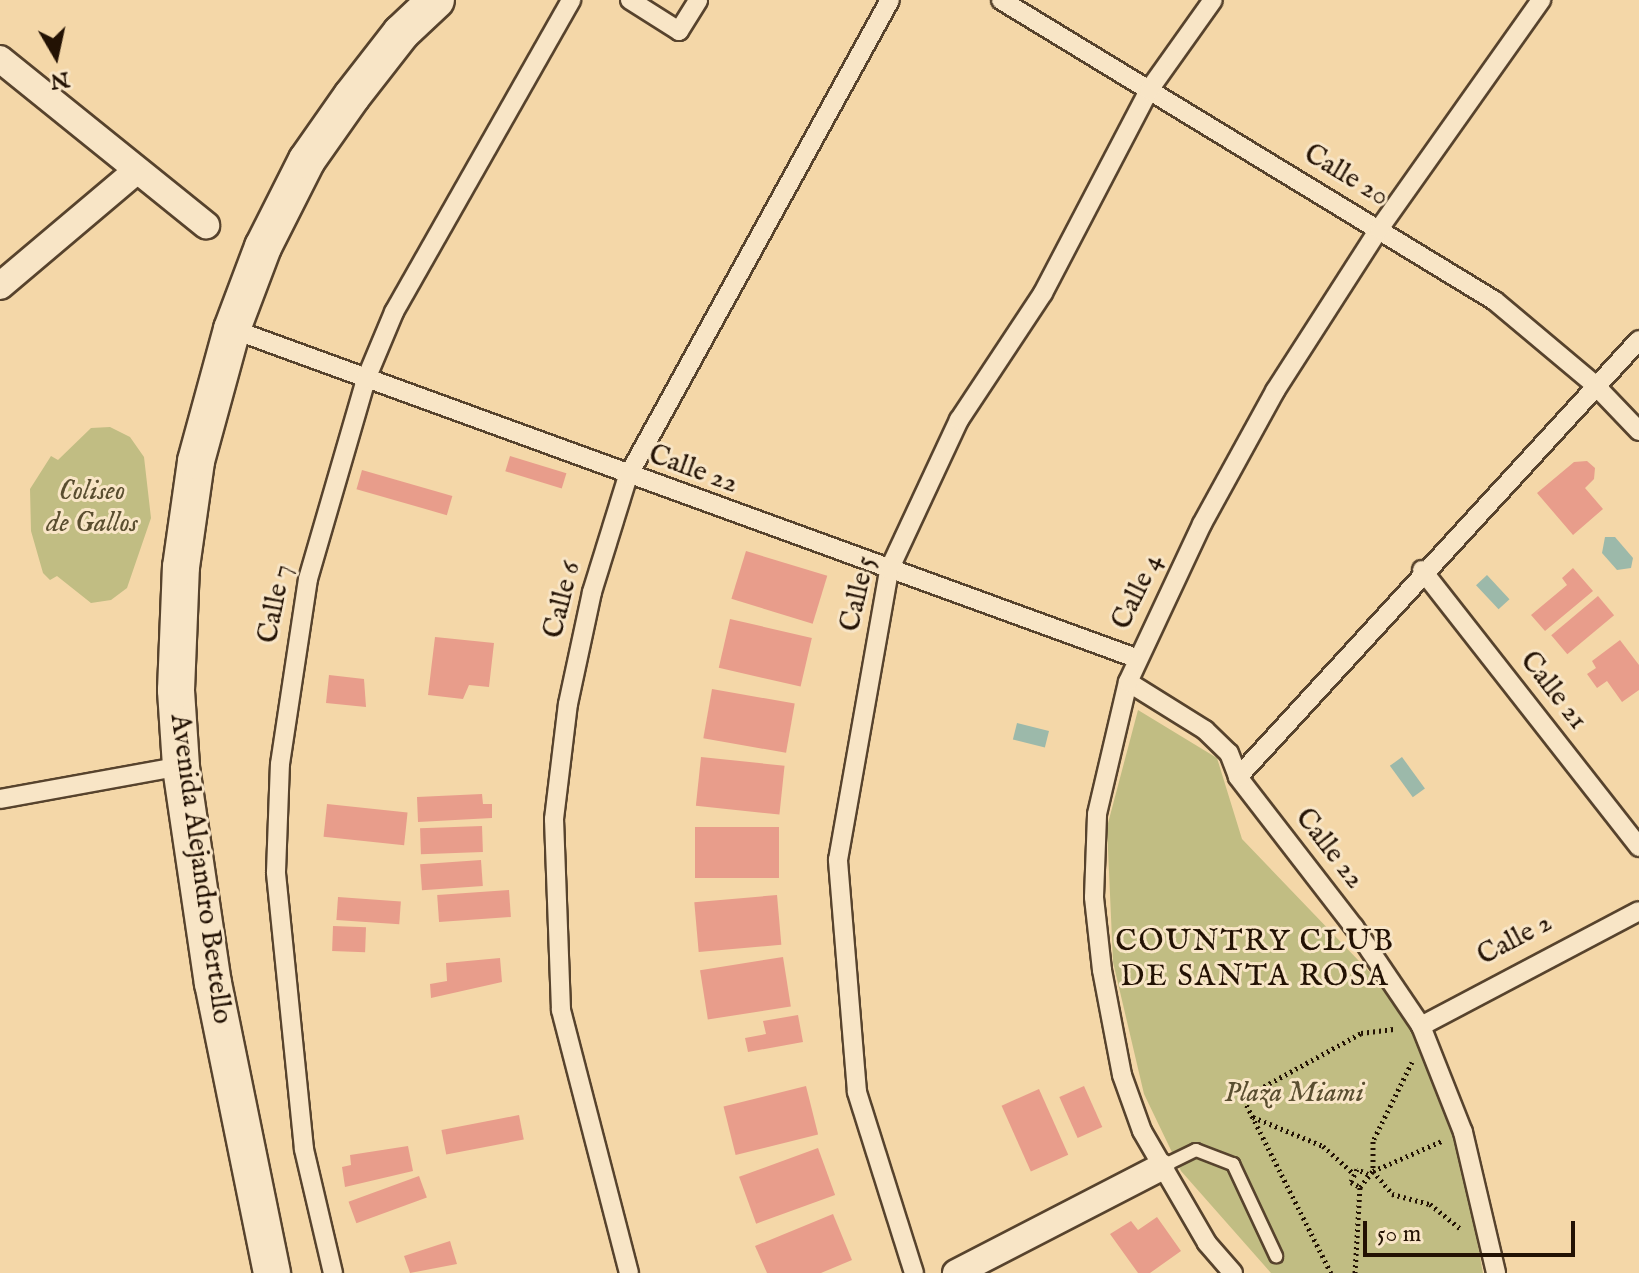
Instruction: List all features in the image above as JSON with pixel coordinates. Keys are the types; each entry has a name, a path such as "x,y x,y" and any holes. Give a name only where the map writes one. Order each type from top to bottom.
{"main road":[{"name":"Avenida Alejandro Bertello","path":"272,1273 213,984 181,766 176,690 181,567 196,461 232,329 263,247 307,160 401,33 436,0"}],"street":[{"name":"Calle 7","path":"333,1273 304,1149 288,1024 276,872 279,780 308,579 366,379 430,241 571,0"},
{"path":"630,0 679,31 698,0"},
{"name":"Calle 6","path":"629,1273 561,1010 554,819 568,704 592,592 628,476 890,0"},
{"name":"Calle 20","path":"1001,0 1495,301 1594,384 1639,431"},
{"name":"Calle 5","path":"914,1273 857,1092 838,860 889,570 959,420 1043,293 1149,90 1213,0"},
{"name":"Calle 4","path":"1233,1273 1207,1243 1161,1167 1142,1131 1122,1075 1094,897 1097,814 1128,682 1136,658 1275,391 1379,229 1541,0"},
{"path":"0,59 206,225"},
{"path":"0,286 136,171"},
{"name":"Calle 22","path":"232,329 628,476 1136,658"},
{"path":"1238,777 1422,570 1594,384 1639,340"},
{"name":"Calle 21","path":"1422,570 1639,847"},
{"name":"Calle 22","path":"1128,682 1205,730 1235,762 1238,777 1354,927 1421,1026 1463,1132 1495,1270"},
{"path":"0,799 181,766"},
{"name":"Calle 2","path":"1421,1026 1639,911"},
{"path":"956,1273 1161,1167"}],"lane":[{"path":"1161,1167 1196,1150 1233,1164 1276,1256"}],"path":[{"path":"1331,1273 1243,1098 1361,1033 1421,1026 1408,1073 1373,1141 1370,1173 1360,1187 1355,1273"},
{"path":"1253,1117 1323,1146 1352,1172 1370,1173 1463,1132"},
{"path":"1352,1172 1351,1182 1360,1187"},
{"path":"1370,1173 1392,1194 1440,1211 1495,1270"}],"green space":[{"name":"Coliseo de Gallos","path":"110,427 130,437 144,457 151,518 127,588 111,600 91,603 57,576 50,580 43,573 31,531 30,489 51,456 58,460 91,428"},
{"name":"Plaza Miami","path":"1138,710 1217,758 1242,839 1383,986 1420,1039 1463,1165 1483,1273 1271,1273 1181,1171 1144,1094 1113,962 1107,827"}],"shaded area":[{"path":"1605,537 1615,537 1633,558 1631,568 1617,570 1602,553"},
{"path":"1487,575 1510,599 1499,609 1476,585"},
{"path":"1017,723 1049,731 1045,747 1013,739"},
{"path":"1402,757 1425,789 1413,797 1390,766"}],"building":[{"path":"510,456 566,473 562,489 505,471"},
{"path":"1587,461 1595,468 1594,479 1585,488 1603,509 1573,535 1537,493 1574,462"},
{"path":"362,470 452,496 447,515 356,489"},
{"path":"746,551 827,576 813,624 731,599"},
{"path":"1573,568 1593,591 1545,631 1531,615 1567,585 1562,578"},
{"path":"1598,596 1614,615 1567,654 1551,635"},
{"path":"730,619 812,638 801,687 719,668"},
{"path":"435,637 494,643 489,687 469,685 463,699 428,695"},
{"path":"1620,640 1639,665 1639,690 1622,702 1607,681 1597,688 1587,674 1596,668 1592,661"},
{"path":"329,675 364,679 366,707 326,703"},
{"path":"712,689 795,704 786,753 703,738"},
{"path":"701,757 785,766 779,815 696,806"},
{"path":"482,794 483,804 492,804 492,818 418,822 417,797"},
{"path":"327,804 408,812 404,845 324,837"},
{"path":"482,826 483,852 421,854 420,828"},
{"path":"695,827 779,827 779,878 695,878"},
{"path":"481,860 483,886 422,890 420,864"},
{"path":"509,890 511,917 439,922 437,895"},
{"path":"777,895 781,945 699,952 694,902"},
{"path":"338,897 401,901 399,924 336,920"},
{"path":"333,926 366,927 365,952 332,951"},
{"path":"783,957 791,1006 708,1020 700,970"},
{"path":"500,958 502,982 431,998 430,984 447,981 446,963"},
{"path":"798,1015 803,1042 748,1052 745,1038 766,1034 763,1021"},
{"path":"806,1086 818,1135 736,1155 724,1107"},
{"path":"1084,1086 1102,1127 1078,1138 1059,1097"},
{"path":"1039,1089 1068,1155 1031,1171 1002,1106"},
{"path":"519,1115 524,1140 446,1155 441,1130"},
{"path":"408,1146 413,1171 345,1187 342,1167 351,1165 350,1155"},
{"path":"818,1148 835,1195 756,1224 739,1177"},
{"path":"419,1176 427,1198 356,1223 349,1202"},
{"path":"833,1214 852,1260 821,1273 767,1273 755,1246"},
{"path":"1157,1217 1181,1251 1150,1273 1138,1273 1110,1234 1131,1221 1138,1230"},
{"path":"450,1241 457,1264 410,1273 404,1256"}],"district":[{"name":"COUNTRY CLUB DE SANTA ROSA","path":"1255,959"}]}
